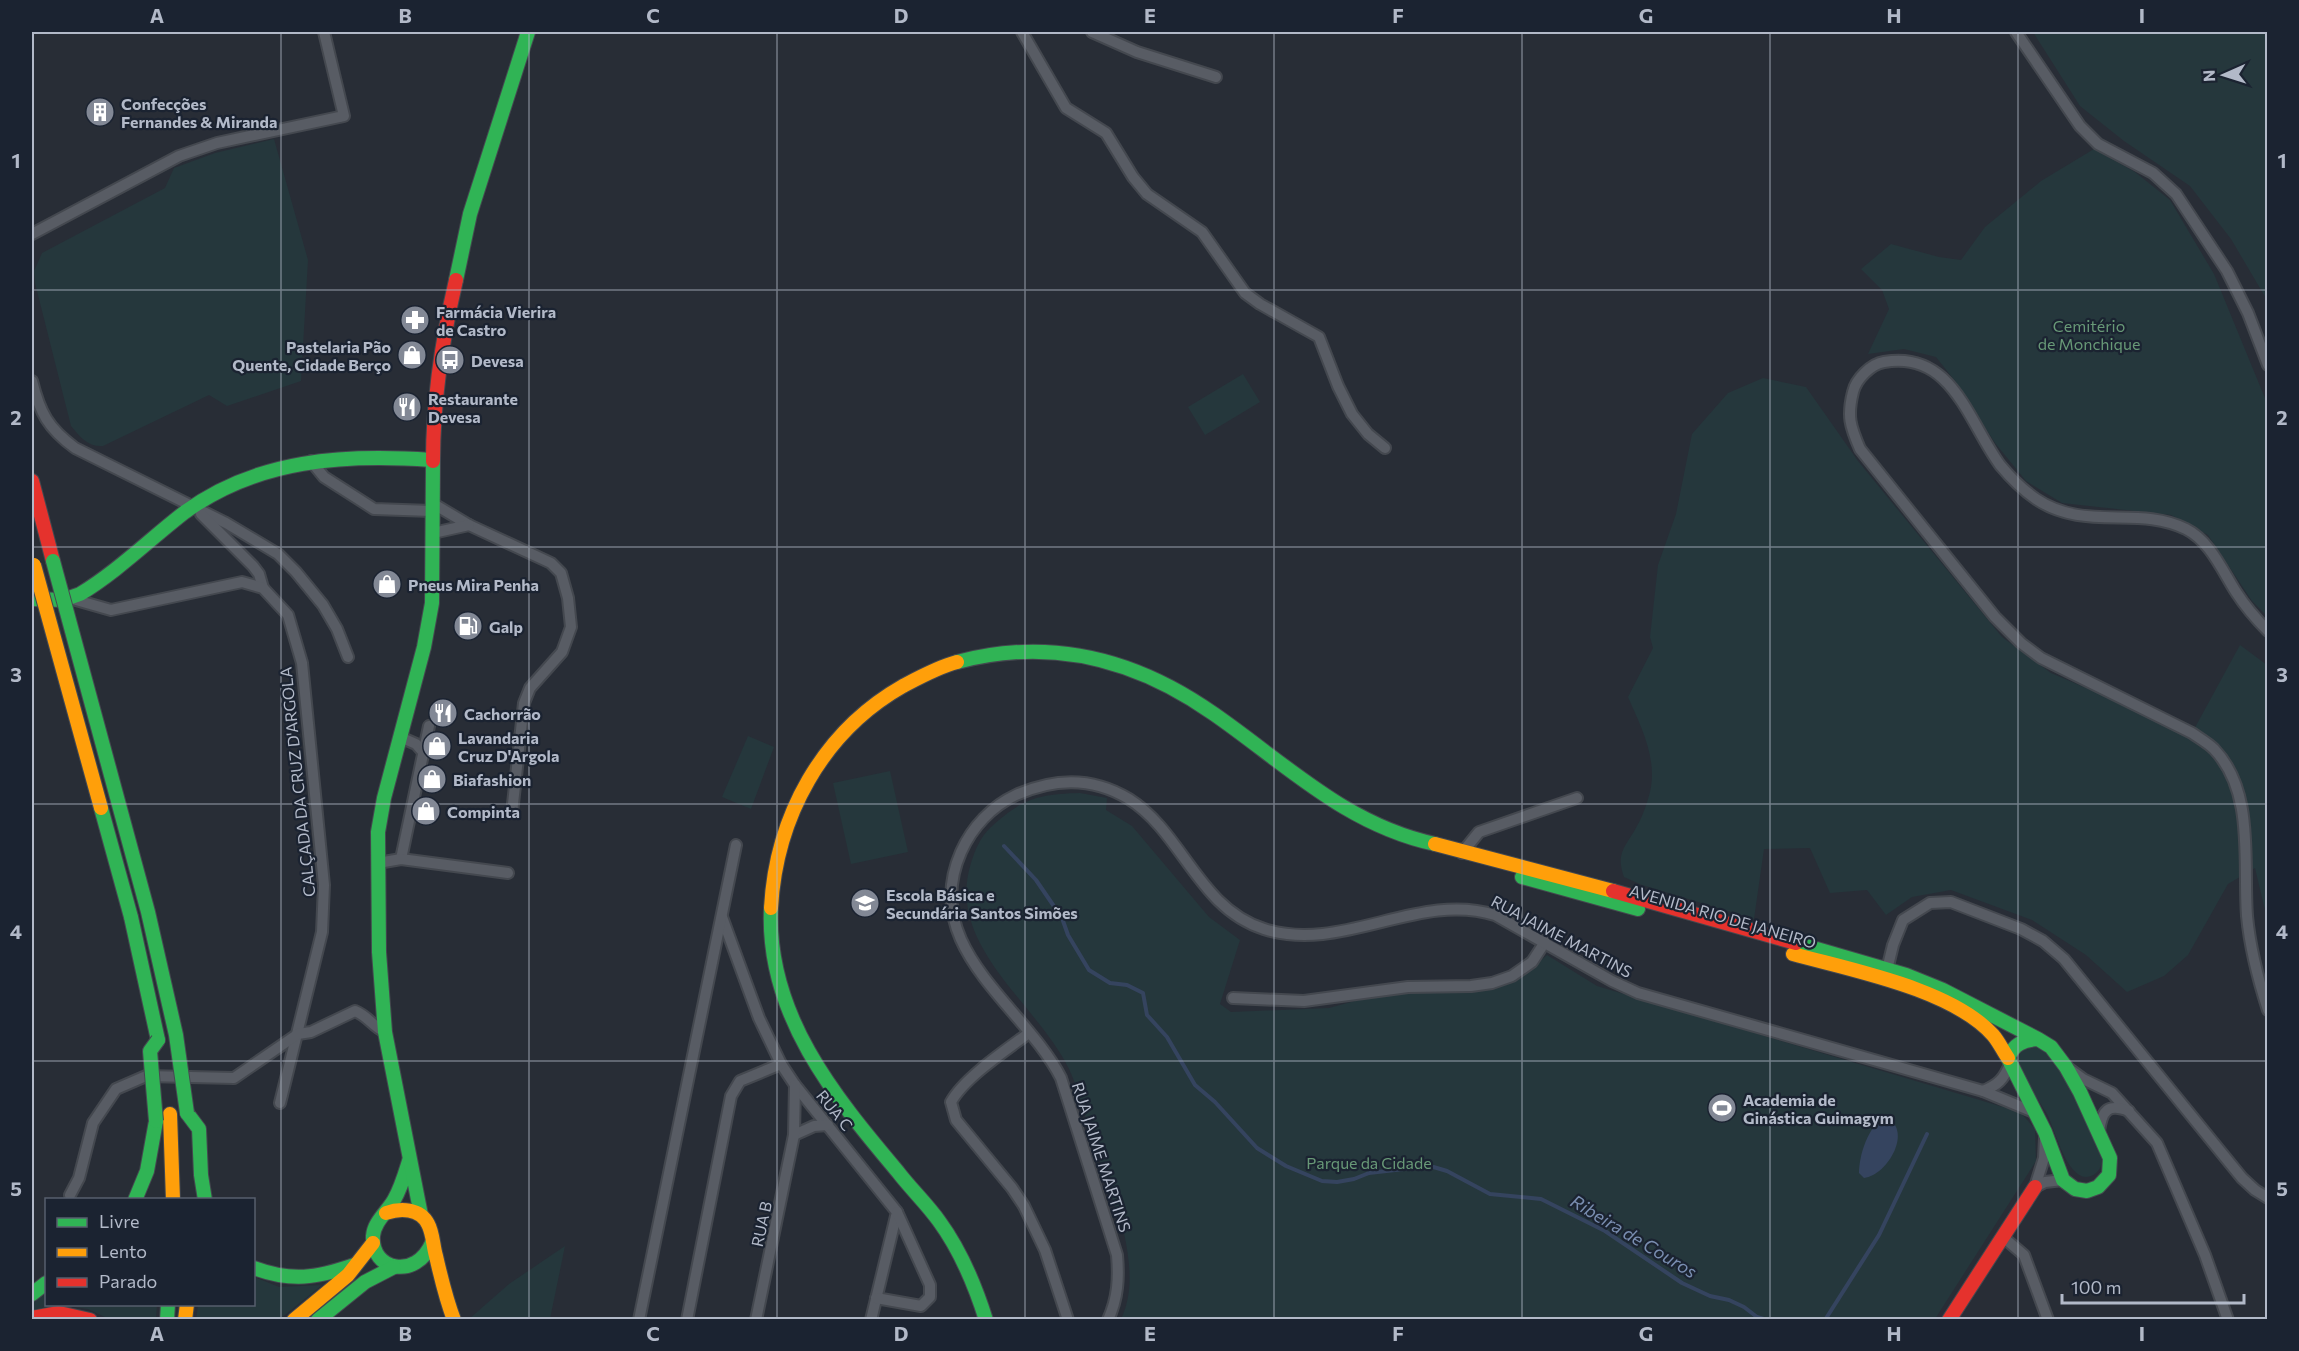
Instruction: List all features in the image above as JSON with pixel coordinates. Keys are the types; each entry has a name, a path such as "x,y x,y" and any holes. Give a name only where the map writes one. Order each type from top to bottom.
{"main road":[{"path":"421,1215 385,1032 379,952 378,832 384,798 424,646 432,603 433,416 445,328 470,214 528,32"},
{"path":"32,599 53,601 79,595 194,507 238,481 281,467 354,456 432,460"},
{"path":"32,481 148,912 176,1035 188,1113 192,1198"},
{"path":"33,560 130,917 158,1040 170,1114 173,1198"},
{"name":"AVENIDA RIO DE JANEIRO","path":"986,1320 968,1270 954,1242 829,1087 806,1050 785,1009 770,937 770,890 779,844 798,796 823,755 856,719 885,695 928,673 974,656 1027,649 1069,652 1107,659 1148,675 1184,693 1307,786 1356,814 1409,837 1570,891 1886,975 1950,1005 1974,1019 1992,1034 2036,1113 2063,1180"},
{"path":"1886,975 1943,990 2051,1047 2067,1067 2110,1158 2109,1175 2098,1187 2087,1191 2075,1190 2063,1180"},
{"path":"2009,1061 2012,1049 2018,1043 2038,1039"},
{"path":"136,1198 142,1188 153,1152 156,1121 150,1051 158,1040"},
{"path":"188,1113 199,1129 205,1198"},
{"path":"410,1156 404,1182 386,1213 378,1221 373,1232 373,1243 380,1258 394,1266 409,1267 424,1275 444,1293"},
{"path":"1949,1320 2035,1187"},
{"path":"386,1213 398,1208 410,1209 421,1215 428,1223 444,1293 454,1319"},
{"path":"294,1320 350,1274 373,1243"},
{"path":"409,1267 428,1254 432,1243"},
{"path":"255,1268 277,1277 297,1280 317,1278 356,1264"},
{"path":"325,1320 370,1277 394,1266"},
{"path":"32,1294 45,1284"},
{"path":"318,1320 339,1305"},
{"path":"32,1318 59,1313 90,1320"}],"street":[{"path":"32,234 179,156 217,143 344,116 324,32"},
{"path":"1022,32 1066,108 1106,133 1133,177 1147,194 1202,232 1245,293 1319,337 1338,386 1352,414 1368,434 1384,448"},
{"path":"1092,32 1137,52 1216,77"},
{"path":"2016,32 2080,126 2098,144 2153,173 2176,194 2227,271 2248,313 2268,365"},
{"path":"2268,631 2236,592 2207,546 2187,530 2167,522 2151,520 2079,517 2056,510 2037,499 2000,465 1944,377 1922,363 1901,360 1881,362 1866,372 1854,387 1849,409 1850,427 1860,448 1995,617 2021,644 2041,658 2192,733 2214,749 2229,771 2241,797 2248,919 2258,979 2268,1010"},
{"path":"32,381 40,410 61,438 89,456 251,537 288,562 331,617 348,657"},
{"path":"311,461 324,477 374,509 432,507 551,562 561,573 568,598 571,627 562,652 530,688 524,703 512,813"},
{"name":"CALÇADA DA CRUZ D'ARGOLA","path":"194,507 253,566 259,574 263,588 288,615 302,663 324,877 322,932 280,1103"},
{"path":"433,533 469,525"},
{"path":"69,597 111,609 242,582 263,588"},
{"path":"401,859 429,726"},
{"path":"400,737 416,744 423,752"},
{"name":"RUA JAIME MARTINS","path":"1108,1320 1116,1299 1119,1276 1117,1255 1062,1078 1048,1056 960,942 953,918 951,892 955,866 965,844 980,821 1003,800 1033,787 1058,782 1085,783 1107,789 1130,800 1150,817 1221,904 1263,929 1295,936 1325,934 1444,908 1478,909 1496,915 1638,993 1983,1091 2036,1113"},
{"path":"1462,853 1479,832 1577,798"},
{"path":"639,1320 736,845"},
{"path":"378,862 401,859 508,873"},
{"path":"1886,975 1893,945 1903,920 1930,903 1951,902 2021,929 2043,941 2064,959 2242,1178 2268,1198"},
{"name":"RUA C","path":"722,917 748,992 782,1064 795,1085 897,1212 930,1285 930,1297 921,1306 876,1298"},
{"path":"1233,999 1304,1001 1408,987 1472,986 1492,983 1512,976 1532,962 1545,942"},
{"path":"70,1195 79,1178 93,1124 116,1089 146,1076 234,1078 297,1034 311,1032 356,1011 365,1015 376,1028 385,1032"},
{"path":"1029,1033 956,1092 951,1102 956,1120 1024,1206 1045,1250 1068,1320"},
{"path":"1983,1091 1998,1084 2006,1076 2009,1061"},
{"path":"687,1320 732,1096 740,1081 782,1064"},
{"path":"2067,1067 2083,1079 2112,1093 2157,1143 2167,1162 2228,1320"},
{"name":"RUA B","path":"756,1320 794,1135 795,1085"},
{"path":"2099,1131 2101,1117 2108,1109 2117,1106 2130,1111"},
{"path":"794,1135 814,1126 828,1125"},
{"path":"2035,1187 2044,1158 2045,1132"},
{"path":"2035,1187 2045,1182 2063,1180"},
{"path":"871,1320 897,1212"},
{"path":"2003,1237 2024,1255 2048,1320"}],"green space":[{"path":"2033,32 2267,32 2267,300 2231,239 2190,186 2124,141 2080,106"},
{"path":"274,139 308,260 301,381 227,406 209,395 103,446 89,443 71,426 35,283 34,271 42,253 165,188 174,168 215,153"},
{"name":"Cemitério de Monchique","path":"2094,149 2135,172 2170,200 2214,274 2267,403 2267,616 2252,601 2208,535 2171,515 2062,503 2026,481 1995,443 1955,381 1936,357 1904,349 1868,354 1889,309 1882,290 1861,269 1891,244 1939,257 1961,260 1985,227 2041,181"},
{"path":"1243,374 1260,402 1205,435 1188,407"},
{"path":"1763,378 1806,387 1858,461 2002,637 2051,673 2192,733 2240,645 2267,665 2267,913 2255,868 2228,884 2188,955 2164,976 2127,992 2086,955 2032,920 1951,890 1912,897 1886,915 1867,890 1830,893 1810,848 1764,849 1754,919 1642,885 1624,877 1621,855 1644,812 1652,775 1646,740 1628,697 1653,648 1650,637 1658,565 1676,514 1692,434 1728,393"},
{"path":"748,736 774,747 751,809 722,797"},
{"path":"890,771 908,852 851,864 833,783"},
{"name":"Parque da Cidade","path":"1080,793 1107,798 1106,810 1132,826 1209,917 1240,940 1220,1004 1231,1012 1329,1008 1377,995 1411,990 1483,989 1527,973 1547,955 1597,986 2020,1112 2035,1129 2036,1161 1935,1319 1121,1319 1128,1298 1130,1277 1124,1233 1074,1082 1055,1045 998,972 982,947 971,921 966,893 976,849 986,832 1001,818 1031,800 1053,795"},
{"path":"2041,1046 2068,1081 2102,1158 2100,1169 2091,1176 2083,1177 2069,1164 2047,1114 2021,1069 2020,1053 2028,1048"},
{"path":"565,1246 550,1319 469,1319 509,1284"},
{"path":"255,1277 279,1287 322,1285 280,1319 196,1320 198,1306 255,1306"},
{"path":"45,1293 45,1306 157,1306 156,1319 109,1319 88,1309 74,1307 32,1313 32,1302"}],"water":[{"path":"1885,1117 1893,1123 1897,1131 1894,1151 1889,1161 1881,1169 1864,1178 1859,1173 1863,1150 1869,1134"}],"waterway":[{"name":"Ribeira de Couros","path":"1004,846 1036,880 1062,918 1068,935 1089,970 1110,983 1127,985 1143,993 1147,1015 1167,1037 1195,1085 1215,1102 1257,1148 1286,1166 1322,1181 1337,1182 1369,1173 1430,1166 1447,1171 1490,1194 1541,1199 1605,1231 1682,1283 1710,1296 1729,1300 1744,1307 1757,1317 1767,1320"},
{"name":"Ribeira de Couros","path":"1825,1320 1879,1235 1927,1134"}],"traffic: fast":[{"path":"456,280 470,214 528,32"},
{"path":"32,599 63,600 80,594 121,565 185,512 213,494 242,481 272,471 334,460 366,458 431,460"},
{"path":"421,1215 385,1032 379,952 378,832 384,798 424,647 432,603 433,461"},
{"path":"53,561 148,912 176,1035 187,1113"},
{"path":"957,662 992,655 1025,652 1059,653 1091,658 1123,667 1154,679 1214,714 1318,791 1345,808 1373,823 1435,844"},
{"path":"101,808 131,917"},
{"path":"1522,877 1638,909"},
{"path":"771,908 772,947 780,983 792,1018 809,1051 850,1114 947,1232 967,1269 986,1320"},
{"path":"131,917 158,1040"},
{"path":"1796,943 1906,975 1943,990 2038,1039 2051,1047 2080,1092 2110,1158 2109,1175 2098,1187 2087,1191 2075,1189 2063,1180 2045,1132 2008,1058 2013,1049 2020,1044 2038,1039"},
{"path":"156,1121 150,1051 158,1040"},
{"path":"187,1113 199,1129 205,1198"},
{"path":"136,1198 147,1171 156,1121"},
{"path":"409,1161 396,1195 376,1226 373,1236 374,1248 379,1257 387,1263 406,1266 425,1255 432,1243"},
{"path":"255,1268 280,1275 304,1277 354,1265"},
{"path":"318,1320 365,1282 394,1267"},
{"path":"32,1294 45,1284"},
{"path":"167,1320 168,1306"}],"traffic: slow":[{"path":"34,565 101,808"},
{"path":"771,908 782,841 808,780 827,752 849,727 874,705 916,679 957,662"},
{"path":"1435,844 1613,891"},
{"path":"1793,954 1899,983 1953,1005 1975,1019 1993,1035 2008,1058"},
{"path":"170,1114 173,1198"},
{"path":"386,1213 397,1210 415,1212 428,1224 454,1320"},
{"path":"294,1320 348,1275 373,1243"},
{"path":"185,1320 187,1306"}],"traffic: jam":[{"path":"433,461 439,370 456,280"},
{"path":"32,481 53,561"},
{"path":"1613,891 1796,943"},
{"path":"1949,1320 2035,1187"},
{"path":"32,1318 59,1313 90,1320"}],"place":[{"name":"Confecções Fernandes & Miranda","path":"100,112"},
{"name":"Farmácia Vierira de Castro","path":"415,320"},
{"name":"Pastelaria Pão Quente, Cidade Berço","path":"412,355"},
{"name":"Devesa","path":"450,360"},
{"name":"Restaurante Devesa","path":"407,407"},
{"name":"Pneus Mira Penha","path":"387,584"},
{"name":"Galp","path":"468,626"},
{"name":"Cachorrão","path":"443,713"},
{"name":"Lavandaria Cruz D'Argola","path":"437,746"},
{"name":"Biafashion","path":"432,779"},
{"name":"Compinta","path":"426,811"},
{"name":"Escola Básica e Secundária Santos Simões","path":"865,903"},
{"name":"Academia de Ginástica Guimagym","path":"1722,1108"}]}
